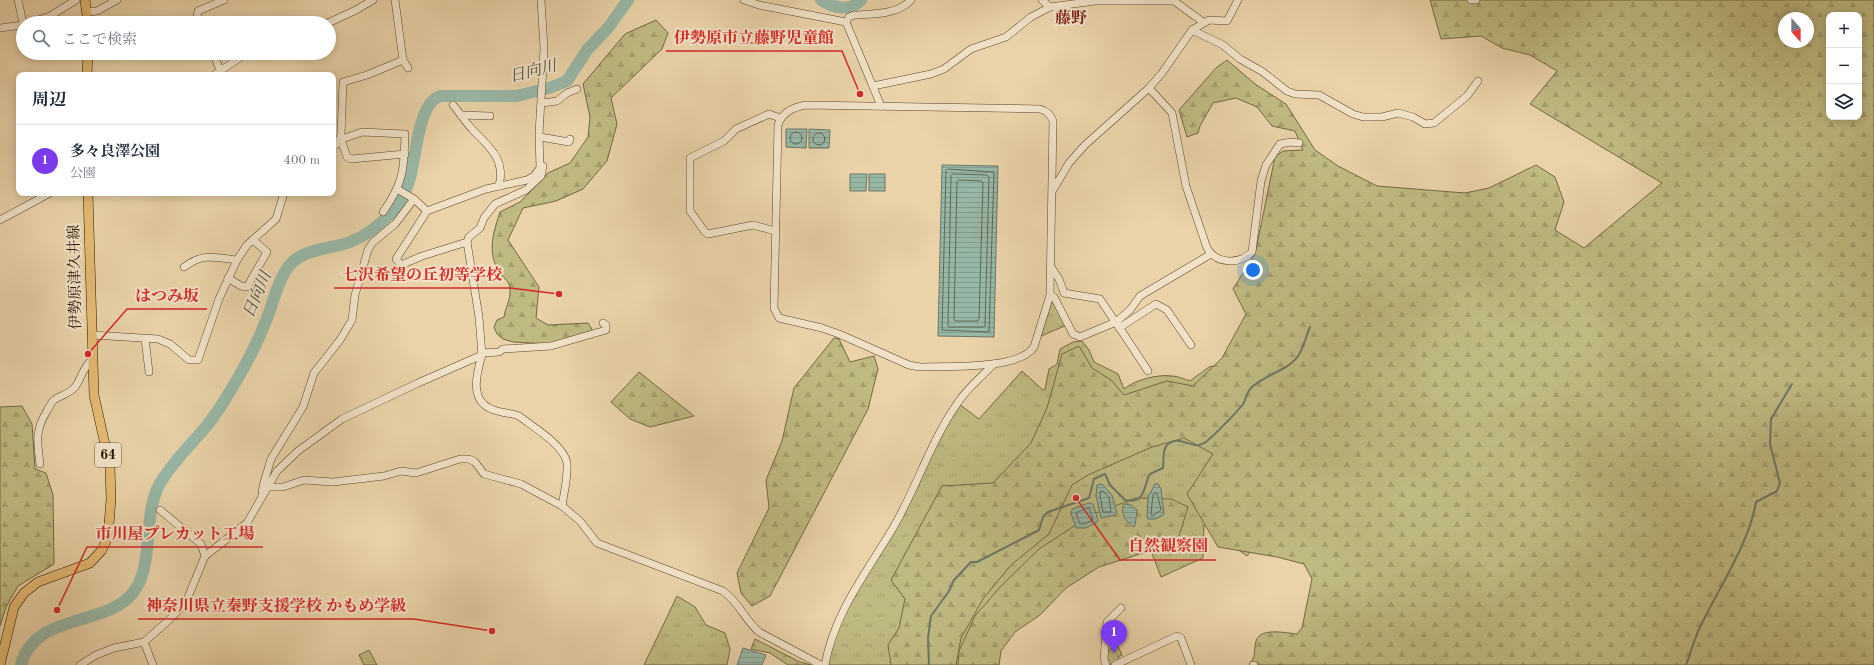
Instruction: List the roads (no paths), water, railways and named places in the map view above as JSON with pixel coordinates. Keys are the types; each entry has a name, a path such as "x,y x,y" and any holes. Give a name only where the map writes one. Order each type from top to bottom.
{"main road":[{"path":"85,0 87,16"},
{"path":"87,72 88,60"},
{"name":"伊勢原津久井線","path":"0,665 14,607 24,593 38,582 90,563 98,556 108,537 111,481 106,443 94,395 88,196"}],"street":[{"path":"18,0 21,16"},
{"path":"50,16 76,0"},
{"path":"87,12 97,10 117,0"},
{"path":"197,16 198,11 224,0"},
{"path":"336,19 356,10 372,0"},
{"path":"395,0 403,60 408,68"},
{"path":"541,0 544,48 540,137 541,162 544,171 541,176 526,190 495,204 484,218 480,228 468,237 467,242 479,316 482,354 476,390 482,403 496,411 511,413 519,416 558,446 563,453 567,464 562,506"},
{"path":"744,0 759,5 846,22"},
{"path":"846,22 849,17 854,15 894,10 905,6 911,0"},
{"path":"1042,0 1050,7"},
{"path":"1052,190 1069,163 1085,145 1149,88 1162,73 1192,30 1203,22 1209,20 1227,21 1238,0"},
{"path":"1471,0 1476,0"},
{"path":"873,86 931,74 944,69 971,49 1006,37 1031,17 1050,7 1095,1 1174,1 1203,22"},
{"path":"846,22 881,106"},
{"path":"0,28 16,25"},
{"path":"1192,30 1223,45 1240,59 1263,72 1287,91 1295,94 1319,95 1353,114 1363,117 1382,117 1398,113 1413,117 1425,124 1434,123 1467,96 1478,82"},
{"path":"214,60 217,72"},
{"path":"218,72 236,60"},
{"path":"403,60 367,75 343,82 340,140 347,157 351,159 405,154"},
{"path":"542,103 557,101 567,93 577,88"},
{"path":"1149,88 1172,113 1186,186 1211,254 1219,260 1242,258 1252,252 1261,181 1266,164 1280,144 1291,142 1299,143"},
{"path":"453,105 472,129 492,149 500,167 501,178 499,186"},
{"path":"806,105 1040,109 1046,111 1053,121 1050,295 1034,347 1030,353 1024,357 994,364 920,367 909,365 822,328 779,318 774,308 778,125 780,118 787,112 806,105"},
{"path":"775,231 753,225 708,234 705,232 690,211 690,158 724,141 736,129 769,114 780,118"},
{"path":"462,115 490,116"},
{"path":"336,144 340,140 362,132 405,134 404,170 398,190 383,212"},
{"path":"540,137 569,142 570,139"},
{"path":"467,242 422,256 402,265 396,259 427,211 486,189 531,178 537,172 541,162"},
{"path":"398,190 413,198 427,211"},
{"path":"0,220 44,196"},
{"path":"92,335 158,339 165,341 189,360 198,360 219,299 236,260 253,240 276,219 283,196"},
{"path":"262,499 263,486 271,459 303,407 314,373 340,340 352,320 355,296 368,250 373,242 395,224 413,198"},
{"path":"228,278 241,286 247,287 267,252 253,240"},
{"path":"1050,295 1054,297 1073,334 1080,337 1116,322 1130,310 1140,296 1211,254"},
{"path":"184,267 194,260 206,256 236,260"},
{"path":"1050,267 1058,279 1064,293 1100,299 1103,302 1148,371"},
{"path":"1103,302 1110,299"},
{"path":"1117,324 1156,304 1167,310 1191,345"},
{"path":"80,665 96,655 114,648 144,642 169,620 186,602 205,556 247,523 277,471 288,459 342,419 418,382 482,354 499,352 503,349 551,346 606,330 606,325 603,323"},
{"path":"145,339 151,367"},
{"path":"40,464 36,442 39,426 43,417 52,401 72,390 78,384 88,363 93,359"},
{"path":"825,665 836,625 846,605 906,504 929,454 951,413 966,392 994,364"},
{"path":"268,487 283,487 304,480 333,482 384,476 401,471 416,473 460,459 469,459 475,462 484,474 521,484 562,506 580,521 597,542 723,591 729,596 752,626 759,632 821,665"},
{"path":"160,510 201,544 205,556"},
{"path":"1106,665 1104,659 1107,622 1121,608"},
{"path":"1115,665 1177,636 1181,638 1191,665"},
{"path":"144,642 153,665"}],"water":[{"path":"786,129 807,129 806,148 786,147"},
{"path":"809,129 830,130 829,148 809,148"},
{"path":"942,165 998,166 994,337 938,336"},
{"path":"850,174 867,174 866,191 850,191"},
{"path":"869,174 885,174 885,191 869,191"},
{"path":"1102,484 1112,495 1117,513 1115,515 1101,518 1096,496 1097,485"},
{"path":"1155,484 1158,484 1161,489 1164,514 1156,519 1149,519 1147,518 1148,497"},
{"path":"1089,503 1093,504 1098,520 1096,523 1085,528 1076,528 1071,513 1072,509"},
{"path":"1123,505 1131,505 1137,510 1135,526 1133,527 1123,515"},
{"path":"743,648 766,655 762,665 737,665"}],"waterway":[{"name":"日向川","path":"21,665 28,648 40,637 54,628 105,612 120,604 132,594 139,583 144,570 151,512 159,485 176,461 213,418 238,378 259,338 278,285 286,270 299,257 315,251 342,245 362,236 378,225 393,211 401,200 407,187 419,131 427,108 433,100 441,96 517,96 549,88 567,81 587,50 608,28 628,0"},
{"name":"日向川","path":"821,0 836,7 842,8 857,4 861,0"},
{"path":"929,665 928,638 931,616 949,591 954,580 971,562 977,562 1039,530 1043,517 1048,512 1089,498 1094,479 1105,474 1110,485 1125,500 1137,499 1143,493 1150,474 1163,468 1165,447 1167,445 1176,441 1199,445 1207,441 1243,404 1248,391 1256,383 1283,369 1294,361 1302,349 1310,327"},
{"path":"1686,665 1701,625 1741,548 1753,517 1756,502 1777,491 1780,483 1770,444 1771,419 1792,384"}],"place":[{"name":"伊勢原市立藤野児童館","path":"860,94"},
{"name":"七沢希望の丘初等学校","path":"559,294"},
{"name":"はつみ坂","path":"88,354"},
{"name":"自然観察園","path":"1076,498"},
{"name":"市川屋プレカット工場","path":"57,610"},
{"name":"神奈川県立秦野支援学校 かもめ学級","path":"492,631"},
{"name":"多々良澤公園","path":"1114,653"}],"district":[{"name":"藤野","path":"1071,19"}]}
